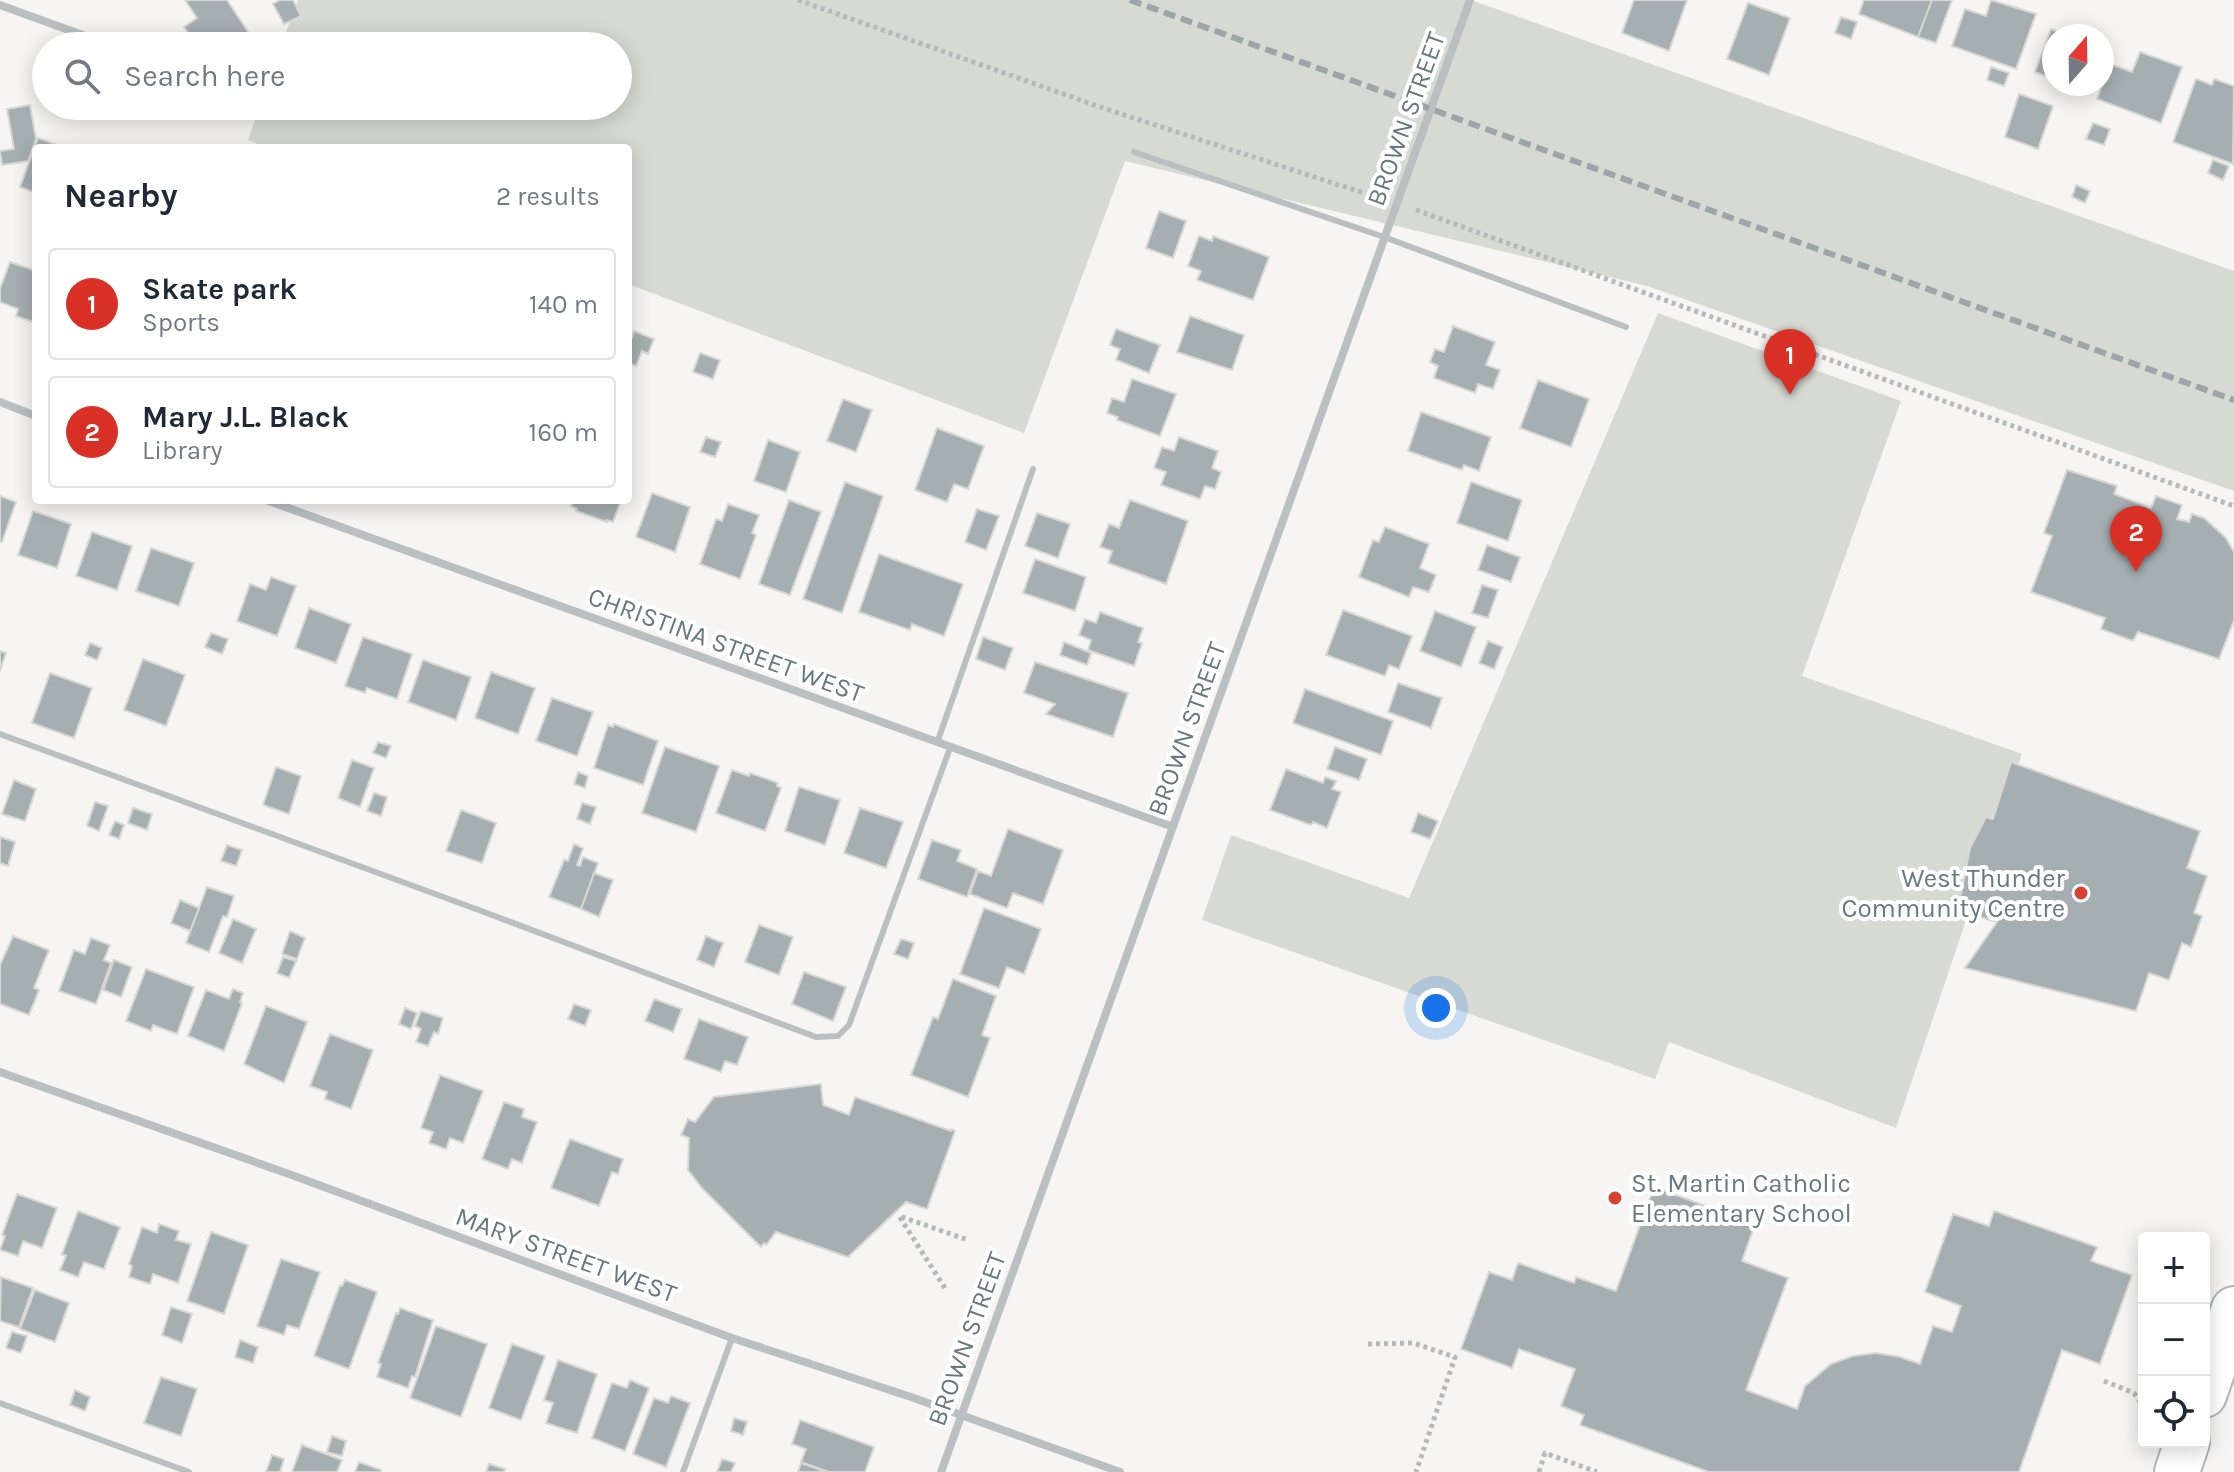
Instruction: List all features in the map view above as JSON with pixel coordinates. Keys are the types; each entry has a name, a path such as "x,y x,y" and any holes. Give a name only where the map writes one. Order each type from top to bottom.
{"main road":[{"path":"2210,1378 2234,1309"},
{"path":"2177,1472 2185,1448"}],"street":[{"name":"BROWN STREET","path":"941,1472 1470,0"},
{"path":"0,5 74,32"},
{"path":"0,402 32,414"},
{"name":"CHRISTINA STREET WEST","path":"277,504 1173,827"},
{"name":"MARY STREET WEST","path":"0,1072 289,1174 732,1338 1120,1472"}],"lane":[{"path":"1134,152 1384,237 1626,327"},
{"path":"937,743 1033,469"},
{"path":"0,734 816,1037 838,1036 849,1025 950,748"},
{"path":"683,1472 732,1338"},
{"path":"0,1403 189,1472"}],"path":[{"path":"798,0 1103,108 1396,203 2234,506"},
{"path":"945,1288 899,1216 968,1240"},
{"path":"1368,1344 1413,1343 1455,1357 1416,1472"},
{"path":"2104,1381 2134,1393 2138,1399"},
{"path":"1539,1472 1545,1453 1597,1472"}],"shaded area":[{"path":"298,0 1471,0 2234,271 2234,491 1647,286 1125,161 1024,433 632,286 632,144 258,144 248,140 255,120 632,120 632,32 286,32"},
{"path":"1658,313 1901,401 1802,676 2022,754 1896,1128 1669,1042 1655,1079 1202,920 1231,835 1409,898"}],"building":[{"path":"185,0 227,0 248,32 187,32 184,27 197,18"},
{"path":"280,0 293,0 301,16 284,24 273,4"},
{"path":"1634,0 1687,0 1669,51 1622,33"},
{"path":"1864,0 1932,0 1918,37 1859,14"},
{"path":"1932,0 1952,0 1936,43 1918,37"},
{"path":"1991,0 2036,14 2016,69 1952,46 1965,9 1986,16"},
{"path":"1748,3 1790,18 1769,75 1727,59"},
{"path":"1841,17 1857,22 1851,39 1835,33"},
{"path":"2140,52 2182,67 2161,123 2097,99 2098,96 2114,96 2114,65 2132,72"},
{"path":"2042,53 2042,75 2035,72"},
{"path":"1991,67 2009,73 2004,86 1987,80"},
{"path":"2196,79 2212,85 2214,79 2234,86 2233,164 2173,142"},
{"path":"2019,94 2053,106 2038,149 2005,137"},
{"path":"30,105 36,139 28,161 2,165 0,151 14,149 7,109"},
{"path":"2093,123 2110,129 2104,145 2086,139"},
{"path":"38,138 54,144 36,144"},
{"path":"32,154 32,192 20,187"},
{"path":"2213,160 2229,166 2223,180 2208,173"},
{"path":"2076,185 2090,191 2085,203 2072,197"},
{"path":"1159,211 1186,221 1173,258 1146,248"},
{"path":"1199,236 1212,241 1213,236 1269,257 1253,300 1197,280 1201,271 1188,266"},
{"path":"10,262 32,270 32,322 16,316 18,309 0,302 0,289"},
{"path":"1190,316 1244,335 1232,370 1177,352"},
{"path":"1453,326 1495,342 1486,365 1500,370 1493,389 1478,384 1475,393 1434,378 1438,366 1430,362 1435,349 1444,352"},
{"path":"1116,329 1160,345 1149,373 1116,360 1120,349 1110,345"},
{"path":"634,331 654,339 648,354 642,351 636,366 632,364"},
{"path":"700,353 720,360 713,379 693,372"},
{"path":"1132,379 1176,394 1160,436 1117,420 1118,417 1107,413 1112,398 1124,402"},
{"path":"1538,380 1589,399 1571,447 1520,428"},
{"path":"843,399 872,410 856,452 827,441"},
{"path":"1421,412 1491,437 1479,471 1464,465 1462,470 1408,451"},
{"path":"937,428 984,446 968,489 954,484 947,502 915,490"},
{"path":"706,437 721,442 715,457 700,452"},
{"path":"1179,437 1218,451 1212,468 1221,472 1215,489 1205,486 1200,499 1161,485 1166,472 1154,468 1162,447 1174,451"},
{"path":"768,440 800,452 786,492 754,481"},
{"path":"2067,470 2117,486 2114,494 2151,508 2156,496 2182,505 2177,519 2189,522 2192,514 2204,518 2226,538 2234,552 2234,620 2219,659 2138,632 2133,641 2101,629 2105,618 2031,592 2052,536 2044,533"},
{"path":"845,482 883,496 842,613 803,599"},
{"path":"1471,482 1522,500 1508,541 1457,523"},
{"path":"652,493 690,507 675,552 636,537"},
{"path":"0,496 16,502 2,542 0,542"},
{"path":"789,500 821,512 790,595 759,584"},
{"path":"1130,500 1188,521 1166,584 1108,563 1112,551 1100,547 1109,524 1119,528"},
{"path":"620,504 613,522 576,511 571,506"},
{"path":"728,504 759,515 752,533 756,535 740,579 700,564 716,519 722,521"},
{"path":"977,509 999,516 986,550 965,542"},
{"path":"33,511 71,524 57,568 18,555"},
{"path":"1037,513 1070,524 1058,558 1025,546"},
{"path":"1385,527 1429,544 1420,568 1436,575 1429,592 1413,587 1409,597 1359,577 1373,540 1379,542"},
{"path":"92,532 132,546 117,590 76,576"},
{"path":"1487,545 1520,557 1511,582 1478,570"},
{"path":"151,548 194,563 179,606 136,591"},
{"path":"879,554 963,584 944,636 912,624 910,630 859,612"},
{"path":"1035,559 1086,577 1075,611 1023,593"},
{"path":"271,577 296,586 277,636 237,621 250,584 266,590"},
{"path":"1482,585 1498,590 1488,618 1472,613"},
{"path":"309,608 351,624 336,663 295,648"},
{"path":"1343,610 1412,636 1399,669 1389,665 1385,676 1326,655"},
{"path":"1435,611 1476,627 1461,667 1420,651"},
{"path":"1100,612 1143,628 1138,642 1142,643 1134,666 1088,650 1091,640 1079,635 1085,619 1096,623"},
{"path":"211,633 228,639 222,654 205,647"},
{"path":"363,637 412,654 397,699 367,688 365,693 345,686"},
{"path":"983,637 1013,648 1005,670 976,659"},
{"path":"1488,641 1503,647 1494,669 1479,663"},
{"path":"1064,642 1091,653 1087,665 1060,655"},
{"path":"90,643 102,648 97,660 85,655"},
{"path":"0,651 6,653 0,671"},
{"path":"143,659 185,675 166,726 124,710"},
{"path":"423,660 471,677 456,720 408,702"},
{"path":"1035,662 1128,693 1113,737 1046,714 1055,704 1024,693"},
{"path":"491,672 535,688 518,734 475,718"},
{"path":"50,673 92,688 74,738 32,723"},
{"path":"1398,683 1442,698 1431,728 1388,712"},
{"path":"1305,689 1393,721 1381,755 1293,723"},
{"path":"552,698 593,712 577,756 536,741"},
{"path":"614,724 658,741 643,785 594,768 608,725 613,727"},
{"path":"378,742 391,746 386,758 373,753"},
{"path":"665,747 719,766 696,832 642,813"},
{"path":"1335,747 1367,759 1359,780 1327,769"},
{"path":"352,760 374,768 360,807 338,798"},
{"name":"West Thunder Community Centre","path":"2011,762 2200,831 2187,868 2207,876 2194,913 2202,916 2191,947 2182,943 2169,980 2149,973 2136,1011 1965,968 1997,922 1958,910 1970,848 1986,817 1993,819"},
{"path":"276,767 301,776 289,814 263,805"},
{"path":"1286,769 1323,783 1325,777 1336,781 1332,789 1341,792 1327,828 1270,810"},
{"path":"732,770 778,783 777,786 781,788 765,831 716,813"},
{"path":"578,772 588,776 585,788 574,784"},
{"path":"14,780 36,789 25,821 2,814"},
{"path":"799,787 840,800 825,845 785,831"},
{"path":"374,793 387,797 381,816 367,811"},
{"path":"95,802 108,806 99,831 87,826"},
{"path":"582,803 596,807 590,824 577,819"},
{"path":"133,808 152,814 147,830 128,823"},
{"path":"860,808 903,822 886,868 844,853"},
{"path":"461,810 496,823 482,863 446,851"},
{"path":"1418,813 1438,821 1430,839 1411,832"},
{"path":"115,821 124,825 119,839 109,835"},
{"path":"1008,829 1063,850 1043,904 1013,893 1007,908 970,894 978,871 991,876"},
{"path":"0,837 15,842 8,866 0,863"},
{"path":"932,840 961,850 957,861 977,869 967,897 918,879"},
{"path":"574,844 583,848 577,865 580,866 583,857 598,863 581,909 549,897"},
{"path":"227,845 242,850 236,866 221,861"},
{"path":"594,873 613,880 599,917 581,909"},
{"path":"207,887 234,896 209,952 186,943"},
{"path":"180,900 199,908 190,931 171,923"},
{"path":"984,908 1041,929 1024,974 1007,967 999,988 960,974"},
{"path":"233,919 256,929 242,963 219,953"},
{"path":"759,925 793,937 779,975 745,962"},
{"path":"290,931 305,938 297,959 282,954"},
{"path":"13,936 49,950 34,988 39,990 29,1015 0,1004 0,965"},
{"path":"706,936 723,943 714,967 697,960"},
{"path":"91,938 110,945 104,960 111,963 96,1004 59,991 74,950 85,954"},
{"path":"901,939 914,943 908,959 894,954"},
{"path":"283,957 296,961 289,978 277,973"},
{"path":"114,960 132,967 121,997 103,990"},
{"path":"146,969 194,987 177,1034 153,1025 151,1031 126,1021"},
{"path":"804,972 846,987 833,1021 792,1004"},
{"path":"953,979 996,996 982,1035 990,1038 968,1097 911,1075 933,1017 938,1019"},
{"path":"233,989 243,993 242,1003 224,1051 188,1036 206,990 229,999"},
{"path":"654,999 682,1009 673,1032 645,1021"},
{"path":"574,1004 591,1010 585,1026 568,1019"},
{"path":"266,1006 307,1022 284,1083 244,1064"},
{"path":"405,1008 417,1013 411,1029 399,1024"},
{"path":"421,1011 443,1018 438,1034 434,1032 428,1046 416,1042 421,1029 415,1026"},
{"path":"699,1019 748,1037 737,1065 725,1061 721,1072 684,1059"},
{"path":"330,1034 373,1050 351,1109 325,1099 327,1092 310,1086"},
{"path":"440,1075 483,1091 463,1143 450,1138 446,1149 429,1143 433,1132 421,1128"},
{"path":"821,1084 823,1105 849,1115 855,1097 955,1131 927,1209 906,1202 848,1257 776,1232 761,1247 688,1170 689,1138 681,1135 688,1119 695,1122 714,1097"},
{"path":"504,1102 524,1109 522,1117 537,1122 522,1163 512,1159 508,1169 482,1159"},
{"path":"570,1139 623,1159 618,1174 612,1172 599,1206 551,1188"},
{"path":"1654,1187 1755,1224 1742,1261 1788,1278 1746,1390 1797,1409 1805,1386 1831,1364 1853,1356 1876,1353 1920,1364 1933,1326 1952,1332 1961,1306 1925,1292 1953,1214 1989,1226 1994,1211 2097,1247 2091,1261 2132,1275 2100,1364 2062,1350 2019,1472 1709,1472 1580,1425 1584,1415 1561,1406 1575,1369 1519,1349 1512,1368 1461,1349 1489,1272 1512,1280 1518,1263 1574,1283 1576,1277 1616,1291"},
{"path":"17,1194 57,1208 42,1248 23,1241 18,1256 0,1250 5,1236 2,1235"},
{"path":"78,1211 120,1227 104,1269 84,1262 78,1277 60,1270 66,1256 62,1254"},
{"path":"159,1224 179,1231 176,1240 191,1244 178,1283 153,1274 150,1284 129,1277 132,1266 129,1264 142,1227 157,1233"},
{"path":"211,1232 248,1245 224,1314 187,1301"},
{"path":"281,1259 320,1272 299,1329 287,1325 284,1335 257,1326"},
{"path":"1,1277 33,1288 19,1327 0,1321"},
{"path":"345,1280 377,1292 349,1369 314,1356 340,1285"},
{"path":"35,1290 69,1303 55,1342 20,1329"},
{"path":"171,1307 192,1314 182,1343 162,1335"},
{"path":"400,1308 433,1320 415,1377 412,1376 408,1388 377,1377 381,1364 378,1363"},
{"path":"436,1326 487,1344 461,1417 410,1398"},
{"path":"12,1332 27,1336 21,1353 6,1348"},
{"path":"240,1340 258,1347 253,1363 235,1357"},
{"path":"512,1344 545,1356 521,1420 489,1408"},
{"path":"558,1360 597,1374 577,1433 546,1423 553,1403 544,1400"},
{"path":"161,1377 197,1389 181,1436 144,1423"},
{"path":"630,1380 649,1388 625,1451 592,1438 612,1383 627,1388"},
{"path":"75,1390 90,1397 85,1411 70,1405"},
{"path":"671,1396 690,1403 666,1467 633,1454 654,1398 668,1403"},
{"path":"734,1418 747,1422 743,1435 731,1431"},
{"path":"800,1420 874,1447 865,1472 829,1472 801,1462 806,1449 792,1444"},
{"path":"332,1436 346,1441 342,1456 327,1452"},
{"path":"302,1445 342,1460 337,1472 292,1472"},
{"path":"272,1455 284,1459 280,1472 266,1472"},
{"path":"722,1459 735,1463 731,1472 717,1472"},
{"path":"359,1462 381,1470 355,1472"},
{"path":"801,1463 827,1472 798,1472"},
{"path":"489,1464 505,1469 504,1472 486,1472"}],"railway":[{"path":"1130,0 2234,400"}],"place":[{"name":"Skate park","path":"1790,395"},
{"name":"Mary J.L. Black","path":"2136,572"},
{"name":"West Thunder Community Centre","path":"2081,893"},
{"name":"St. Martin Catholic Elementary School","path":"1615,1198"}]}
